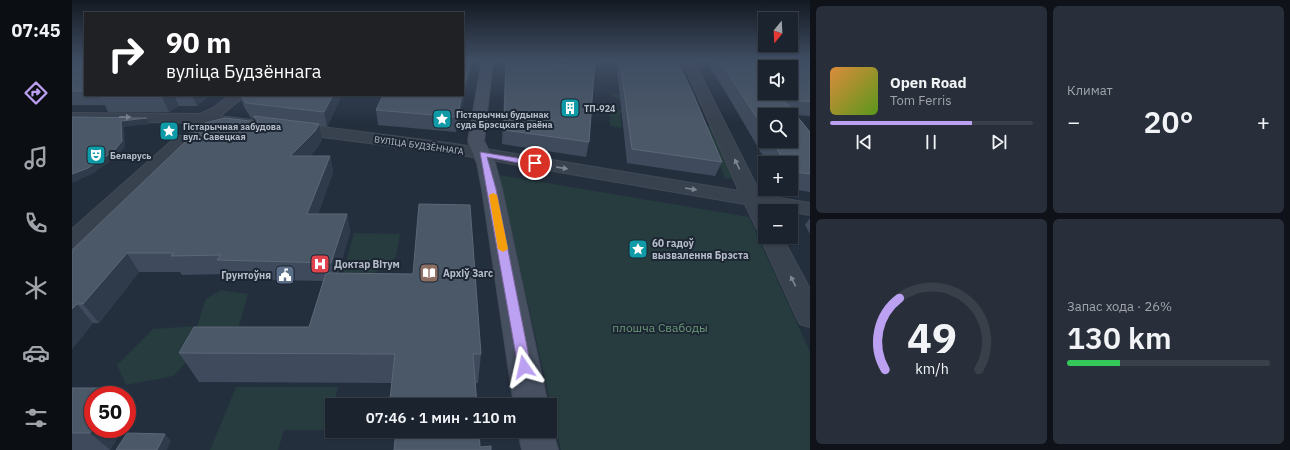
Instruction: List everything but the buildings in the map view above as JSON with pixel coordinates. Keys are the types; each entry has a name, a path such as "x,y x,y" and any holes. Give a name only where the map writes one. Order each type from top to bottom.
{"main road":[{"path":"485,81 476,142 483,154 492,189 530,398"},
{"path":"537,438 540,450"}],"street":[{"path":"697,81 758,209"},
{"path":"72,242 182,140 197,136 213,128 206,119 232,102 238,96"},
{"name":"ВУЛІЦА БУДЗЁННАГА","path":"72,117 206,119 455,148 810,209"},
{"path":"774,244 810,316"}],"green space":[{"path":"608,93 646,97 655,117 620,113 622,128 610,126 609,111 628,110 628,106"},
{"path":"702,125 711,126 736,179 725,178"},
{"name":"плошча Свабоды","path":"499,175 749,217 758,237 758,244 761,244 810,352 810,450 561,450 557,432 557,398 549,398"},
{"path":"354,233 400,234 396,257 368,277 342,277"},
{"path":"221,290 248,294 235,339 197,351 173,376 126,385 117,365 153,329 197,326 206,299"},
{"path":"236,387 338,387 336,398 325,398 325,430 284,430 278,450 210,450"}],"slow traffic":[{"path":"493,195 503,249"}],"place":[{"name":"ТП-924","path":"570,108"},
{"name":"Гістарычны будынак суда Брэсцкага раёна","path":"442,119"},
{"name":"Гістарычная забудова вул. Савецкая","path":"169,131"},
{"name":"Беларусь","path":"96,155"},
{"name":"60 гадоў вызвалення Брэста","path":"638,249"},
{"name":"Доктар Вітум","path":"320,264"},
{"name":"Архіў Загс","path":"429,273"},
{"name":"Грунтоўня","path":"285,275"}],"route":[{"path":"524,367 492,189 483,154 535,163"}]}
